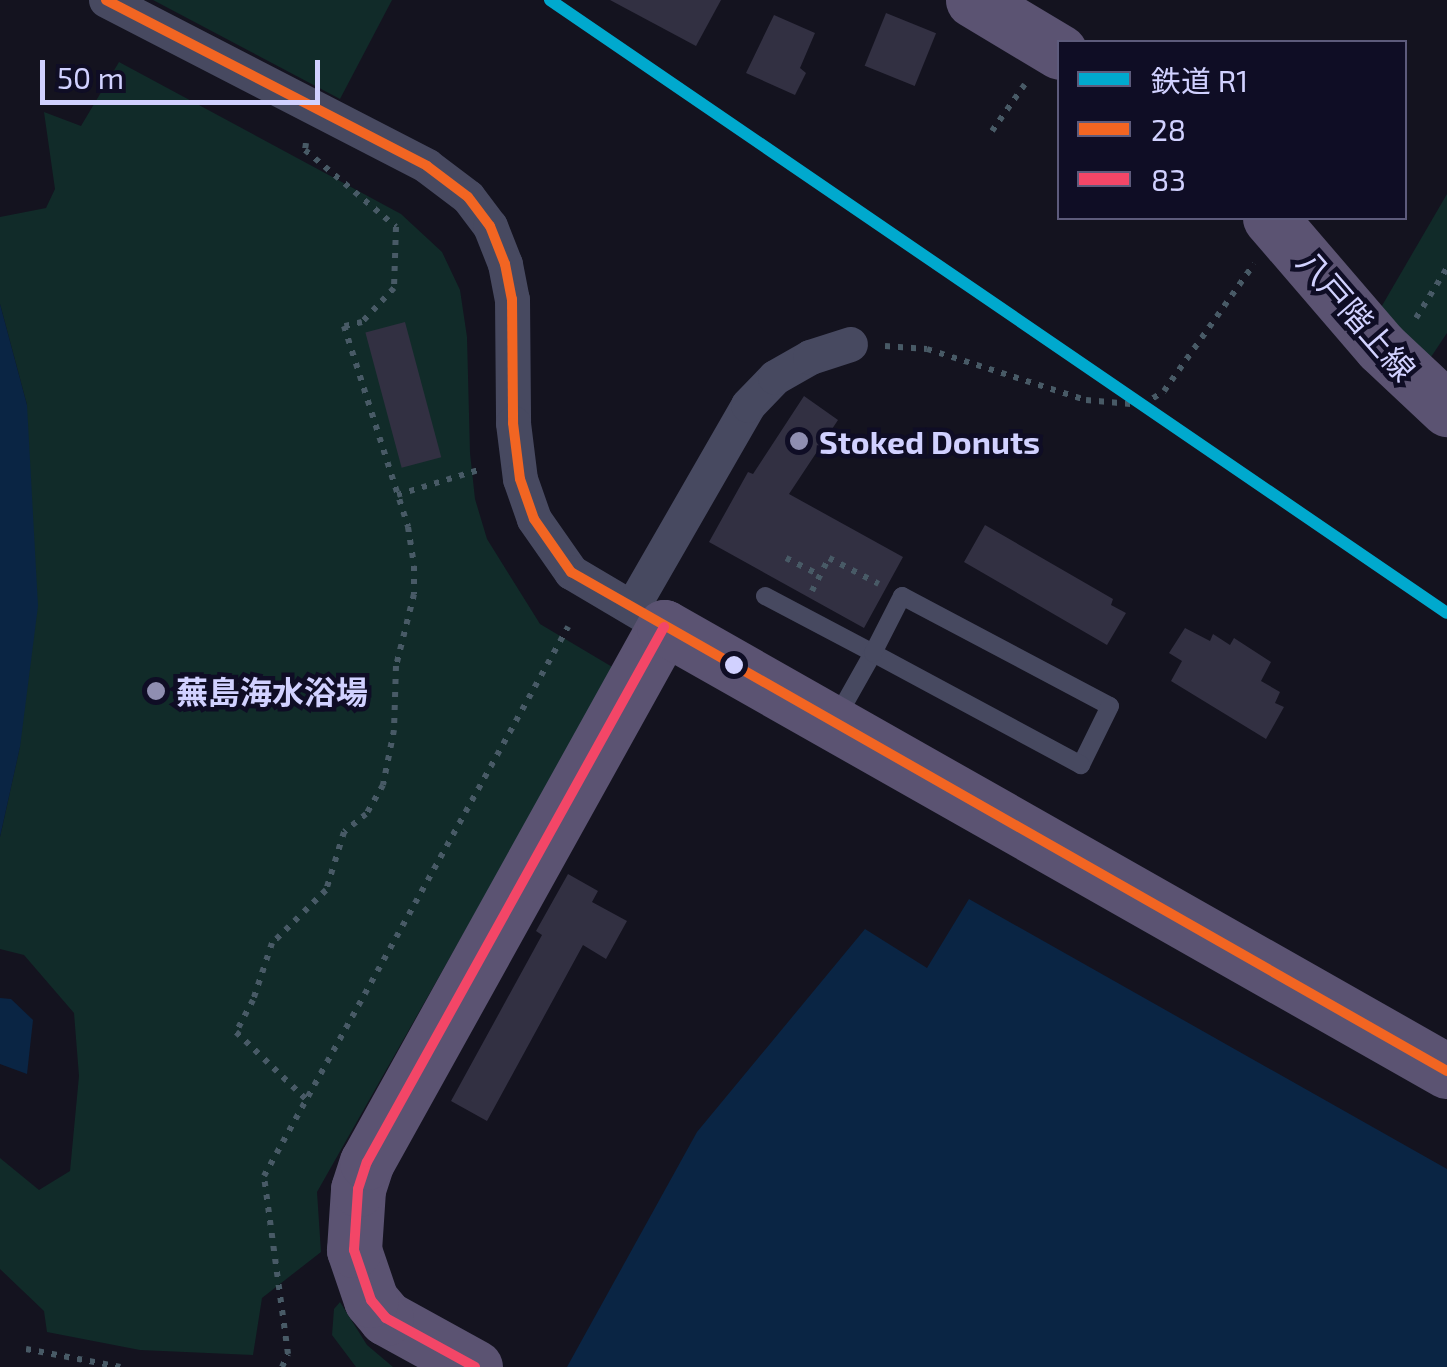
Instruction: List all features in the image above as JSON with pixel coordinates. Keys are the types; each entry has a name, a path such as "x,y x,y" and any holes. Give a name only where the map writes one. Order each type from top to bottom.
{"main road":[{"path":"973,0 1056,49"},
{"name":"八戸階上線","path":"1275,221 1392,358 1447,409"},
{"path":"474,1367 386,1318 371,1300 354,1250 358,1189 367,1162 648,617 1447,1070"}],"street":[{"path":"106,0 428,166 468,197 490,226 506,264 512,300 516,442 520,478 534,518 571,572 648,617 748,406 775,377 810,357 850,344"}],"lane":[{"path":"765,596 873,652 1081,765 1110,706 902,596 873,652 834,722"}],"path":[{"path":"992,131 1056,49"},
{"path":"306,1100 236,1032 254,1000 272,943 326,890 344,832 366,814 383,786 394,730 396,666 414,594 414,566 397,495 344,326 362,322 394,288 396,228 305,150 308,133"},
{"path":"850,344 927,348 1086,400 1142,404 1164,391 1181,369 1275,221"},
{"path":"1392,358 1447,268"},
{"path":"397,495 488,468"},
{"path":"786,558 820,575"},
{"path":"800,614 829,558 902,596"},
{"path":"282,1367 288,1354 264,1176 568,627"},
{"path":"26,1349 120,1367"}],"green space":[{"path":"153,0 392,0 340,99"},
{"path":"119,62 401,214 442,252 460,290 467,337 470,453 475,499 487,539 540,624 614,668 317,1192 321,1252 262,1298 253,1355 140,1350 47,1332 44,1311 0,1269 0,1158 39,1190 70,1171 79,1076 74,1013 24,955 0,949 0,837 20,746 27,405 0,304 0,217 46,208 55,189 44,112 81,126"},
{"path":"1447,194 1447,333 1427,363 1376,316"},
{"path":"340,1302 367,1345 393,1367 356,1367 332,1335 334,1309"}],"water":[{"path":"0,304 27,405 38,606 20,747 0,837"},
{"path":"969,899 1447,1169 1447,1367 567,1367 697,1132 865,929 927,968"},
{"path":"0,998 11,999 33,1020 27,1074 0,1064"}],"building":[{"path":"610,0 721,0 696,46"},
{"path":"886,13 936,33 915,86 865,66"},
{"path":"774,15 815,33 800,68 806,73 795,95 746,73"},
{"path":"405,322 441,457 402,468 365,333"},
{"path":"804,396 838,420 789,494 903,557 864,628 709,542 748,472 753,474"},
{"path":"985,525 1113,599 1111,605 1126,613 1107,645 964,562"},
{"path":"1185,628 1210,641 1213,634 1230,645 1234,638 1271,662 1261,681 1280,692 1275,703 1284,707 1266,739 1171,681 1182,661 1169,653"},
{"path":"568,874 598,891 592,902 627,921 606,959 583,945 487,1121 451,1101 542,935 536,931"}],"rail line":[{"name":"R1","path":"550,0 1447,613"}],"transit line":[{"name":"28","path":"106,0 427,166 468,197 490,226 505,264 512,299 513,423 520,479 534,519 571,572 1447,1071"},
{"name":"83","path":"475,1367 386,1318 371,1300 354,1250 358,1189 367,1162 664,627"}],"place":[{"name":"Stoked Donuts","path":"799,441"},
{"name":"蕪島海水浴場","path":"156,691"}]}
